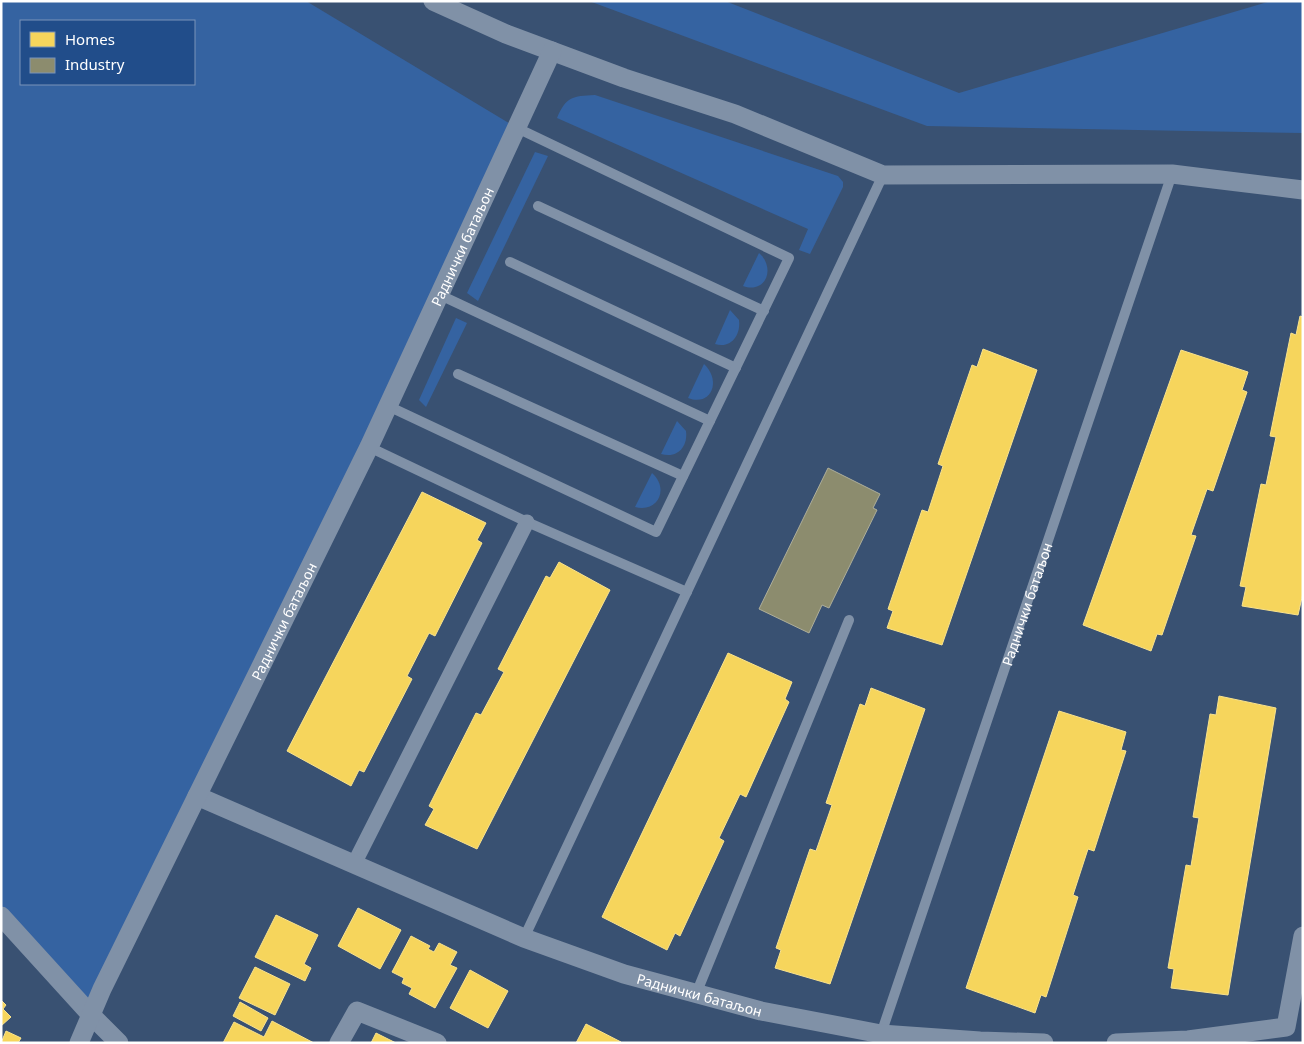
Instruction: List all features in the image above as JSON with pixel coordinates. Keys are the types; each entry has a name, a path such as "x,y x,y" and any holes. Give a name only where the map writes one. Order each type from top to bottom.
{"street":[{"path":"433,1 506,34 624,78 735,114 883,175 1172,174 1303,190"},
{"name":"Раднички батаљон","path":"79,1043 369,448 552,51"},
{"path":"354,864 528,522"},
{"name":"Раднички батаљон","path":"198,796 524,938 624,974 761,1011 881,1034 980,1041 1044,1043"},
{"path":"1,916 119,1043"},
{"path":"1116,1043 1188,1040 1286,1027 1303,936"},
{"path":"339,1043 357,1011 437,1043"}],"lane":[{"path":"388,406 656,532 789,258 517,128"},
{"name":"Раднички батаљон","path":"881,1034 1172,174"},
{"path":"524,938 883,175"},
{"path":"538,206 764,311"},
{"path":"510,262 736,368"},
{"path":"440,295 710,422"},
{"path":"458,374 683,476"},
{"path":"369,448 528,522 687,592"},
{"path":"696,994 849,620"}],"shaded area":[{"path":"1,1 306,1 517,128 91,1015 1,914"},
{"path":"589,1 725,1 959,93 1271,1 1303,1 1303,133 927,126"},
{"path":"595,95 838,176 843,182 843,187 810,254 799,250 808,229 557,118 571,99"},
{"path":"535,152 548,156 478,301 467,293"},
{"path":"759,253 767,266 766,278 758,286 743,286"},
{"path":"730,310 739,320 737,336 730,343 715,344"},
{"path":"456,318 467,323 426,407 419,400"},
{"path":"704,364 712,378 713,385 711,391 703,399 688,398"},
{"path":"677,421 686,431 685,442 677,453 672,455 661,454"},
{"path":"652,473 660,485 659,498 650,506 643,508 635,507"}],"building: Homes":[{"path":"1300,316 1303,317 1303,593 1298,615 1242,606 1246,587 1240,586 1261,484 1266,485 1276,437 1270,436 1291,333 1296,335"},
{"path":"983,349 1037,370 942,645 887,628 893,611 888,609 922,510 928,512 943,466 938,464 972,365 977,367"},
{"path":"1181,350 1248,372 1242,390 1247,392 1213,491 1207,489 1191,535 1196,536 1162,635 1157,634 1151,651 1083,625"},
{"path":"422,492 486,523 477,540 482,543 435,636 429,633 407,676 412,679 364,772 359,770 351,786 287,751"},
{"path":"559,562 610,590 477,849 425,825 434,809 429,806 476,713 481,715 504,672 498,669 546,576 550,578"},
{"path":"728,653 792,682 785,699 789,702 746,797 740,794 719,838 724,841 680,936 675,933 667,950 602,917"},
{"path":"871,688 925,709 830,984 775,968 781,950 776,948 810,849 816,851 832,805 826,803 860,704 865,706"},
{"path":"1219,696 1276,708 1228,995 1171,988 1174,969 1168,968 1186,865 1191,866 1199,818 1193,817 1210,714 1216,715"},
{"path":"1059,711 1126,732 1121,750 1126,751 1094,851 1088,849 1073,895 1078,897 1046,997 1041,995 1035,1013 966,988"},
{"path":"358,908 401,930 380,969 338,946"},
{"path":"276,915 318,935 304,964 311,968 305,981 255,957"},
{"path":"411,936 430,946 428,949 434,952 439,943 457,952 450,965 457,968 435,1008 409,994 412,988 402,983 404,978 392,972"},
{"path":"255,967 290,984 275,1015 239,998"},
{"path":"470,970 508,991 488,1028 450,1008"},
{"path":"1,1000 6,1005 3,1009 11,1017 1,1026"},
{"path":"240,1002 268,1018 261,1031 233,1016"},
{"path":"272,1021 314,1043 223,1043 234,1022 264,1037"},
{"path":"586,1024 621,1042 621,1043 576,1043"},
{"path":"6,1031 21,1038 18,1043 1,1043"},
{"path":"376,1033 396,1043 371,1043"}],"building: Industry":[{"path":"828,468 880,494 873,508 877,510 829,608 822,605 809,633 759,609"}]}
